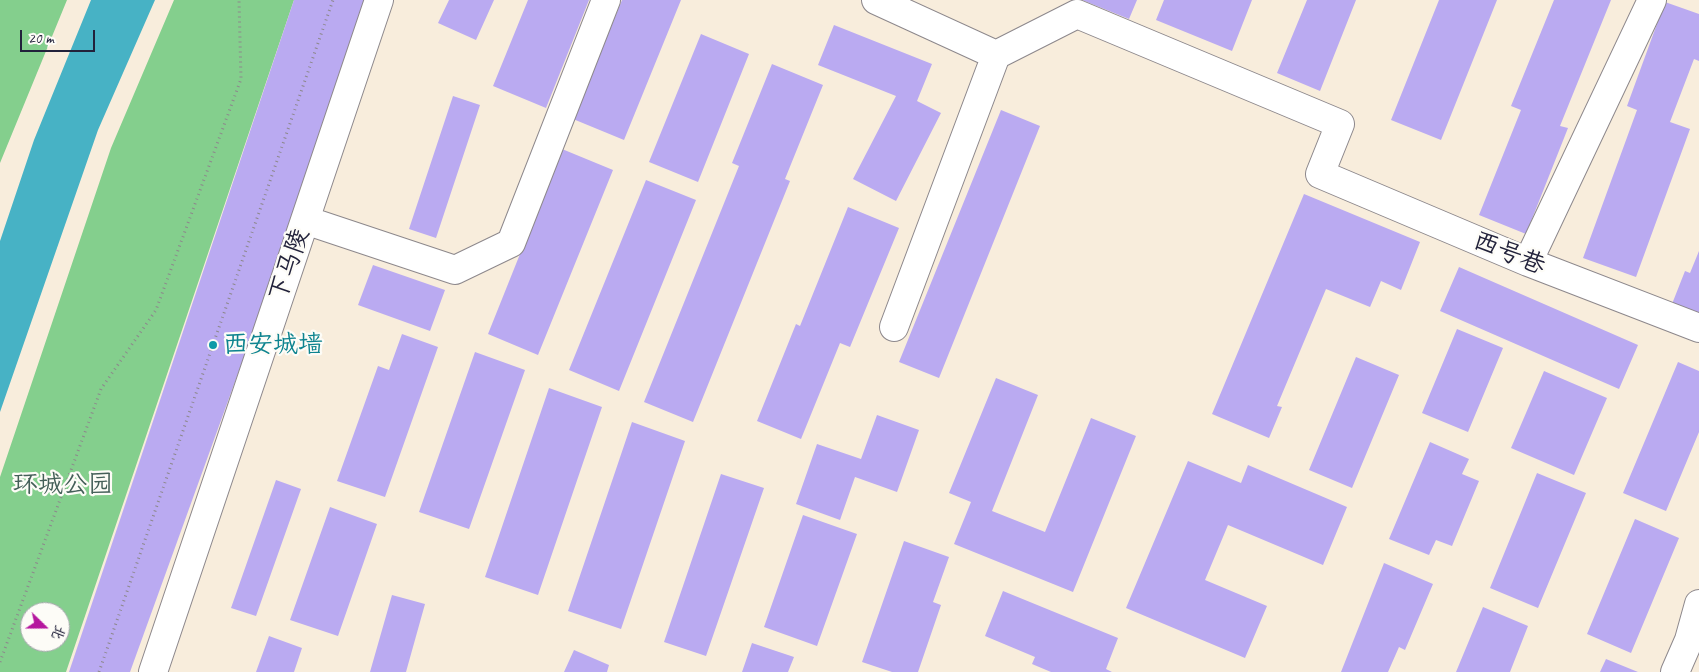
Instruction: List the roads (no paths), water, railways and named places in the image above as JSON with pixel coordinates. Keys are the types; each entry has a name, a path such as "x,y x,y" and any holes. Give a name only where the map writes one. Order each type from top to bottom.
{"street":[{"name":"下马陵","path":"153,672 379,0"},
{"path":"305,220 455,270 510,243 606,0"},
{"path":"876,0 996,56 894,327"},
{"path":"1528,262 1652,0"},
{"name":"西号巷","path":"996,56 1078,14 1340,124 1320,174 1528,262 1699,328"},
{"path":"1675,672 1694,641 1699,604"}],"water":[{"path":"91,0 155,0 98,130 0,412 0,241 34,140"}],"place":[{"name":"西安城墙","path":"213,345"}],"park label":[{"name":"环城公园","path":"63,485"}]}
